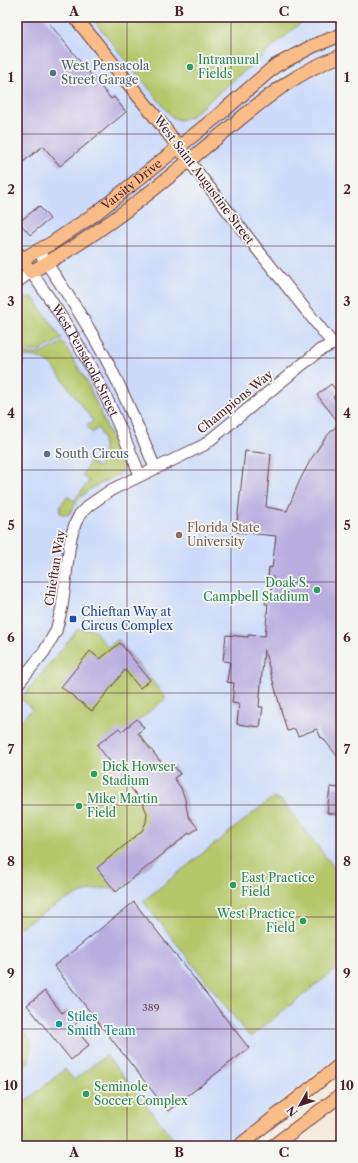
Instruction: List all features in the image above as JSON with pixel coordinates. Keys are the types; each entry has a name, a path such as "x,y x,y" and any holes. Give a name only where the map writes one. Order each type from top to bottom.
{"main road":[{"name":"West Saint Augustine Street","path":"75,17 162,124 189,161"},
{"name":"Varsity Drive","path":"19,258 38,251 95,214 220,114 275,66 313,46 341,35"},
{"name":"Varsity Drive","path":"31,272 104,227 285,84 316,66 341,56"},
{"name":"West Pensacola Street","path":"19,258 31,272"},
{"path":"239,1146 341,1064"},
{"path":"273,1146 339,1098"}],"street":[{"name":"West Saint Augustine Street","path":"189,161 252,243 337,344"},
{"name":"West Pensacola Street","path":"38,251 89,328 107,361 130,408 155,468"},
{"name":"West Pensacola Street","path":"31,272 64,319 90,365 109,403 140,475"},
{"name":"Varsity Drive","path":"17,282 31,272"},
{"name":"Champions Way","path":"140,475 204,445 314,355 326,347 337,344"},
{"name":"Chieftan Way","path":"17,686 44,652 56,631 62,606 68,550 75,524 80,514 98,497 140,475"}],"shaded area":[{"name":"Florida State University","path":"17,17 341,17 341,1054 224,1146 17,1146"}],"green space":[{"name":"Intramural Fields","path":"91,17 308,17 190,117 179,120 172,117"},
{"path":"33,297 62,339 40,351 17,351 17,303 26,298"},
{"path":"63,342 88,384 124,468 119,474 90,489 79,499 69,514 65,515 60,513 62,504 67,496 74,501 89,481 82,476 90,462 98,467 104,452 104,443 98,428 92,433 87,426 93,421 52,365 41,359 30,356 21,357 23,365 21,365 18,354 41,354"},
{"name":"Dick Howser Stadium","path":"78,629 93,629 108,647 118,640 166,698 133,725 181,788 185,799 189,833 116,892 114,889 102,889 77,895 65,900 20,927 17,922 17,724 32,709 21,699"},
{"path":"272,798 281,800 341,876 341,965 250,1037 143,901"},
{"path":"17,1024 31,1041 29,1062 17,1071"},
{"name":"Seminole Soccer Complex","path":"106,1055 179,1146 17,1146 17,1108 65,1069 74,1080"}],"building":[{"name":"West Pensacola Street Garage","path":"17,17 44,17 111,99 114,97 126,112 60,166 43,146 23,162 22,160 17,164"},
{"path":"39,206 50,219 30,235 19,222"},
{"path":"331,384 338,393 333,397 341,406 341,761 322,737 321,738 317,729 298,736 295,729 287,731 264,649 259,707 263,707 260,727 237,724 239,704 232,703 234,683 227,682 230,662 223,661 226,635 248,637 248,635 265,636 268,604 265,604 266,594 271,595 273,577 268,577 269,567 272,568 276,536 236,532 245,451 271,454 266,507 287,511 299,482 311,459 325,438 339,423 317,395"},
{"path":"120,643 150,680 140,688 125,670 92,711 61,687 90,651 100,659"},
{"path":"137,719 144,728 138,733 168,771 174,766 180,774 174,778 181,788 185,799 188,816 198,828 190,834 189,833 116,892 97,868 142,831 146,822 147,813 142,802 97,745 119,728 122,731"},
{"path":"330,787 341,788 341,815 327,813"},
{"path":"134,902 249,1048 168,1111 54,966"},
{"name":"Stiles Smith Team","path":"45,991 62,1013 67,1010 77,1023 73,1026 89,1045 71,1060 27,1005"}],"place":[{"name":"Intramural Fields","path":"190,67"},
{"name":"West Pensacola Street Garage","path":"53,73"},
{"name":"South Circus","path":"47,454"},
{"name":"Florida State University","path":"179,535"},
{"name":"Doak S. Campbell Stadium","path":"317,590"},
{"name":"Chieftan Way at Circus Complex","path":"73,619"},
{"name":"Dick Howser Stadium","path":"94,774"},
{"name":"Mike Martin Field","path":"79,806"},
{"name":"East Practice Field","path":"233,885"},
{"name":"West Practice Field","path":"303,921"},
{"name":"Stiles Smith Team","path":"59,1024"},
{"name":"Seminole Soccer Complex","path":"86,1094"}]}
